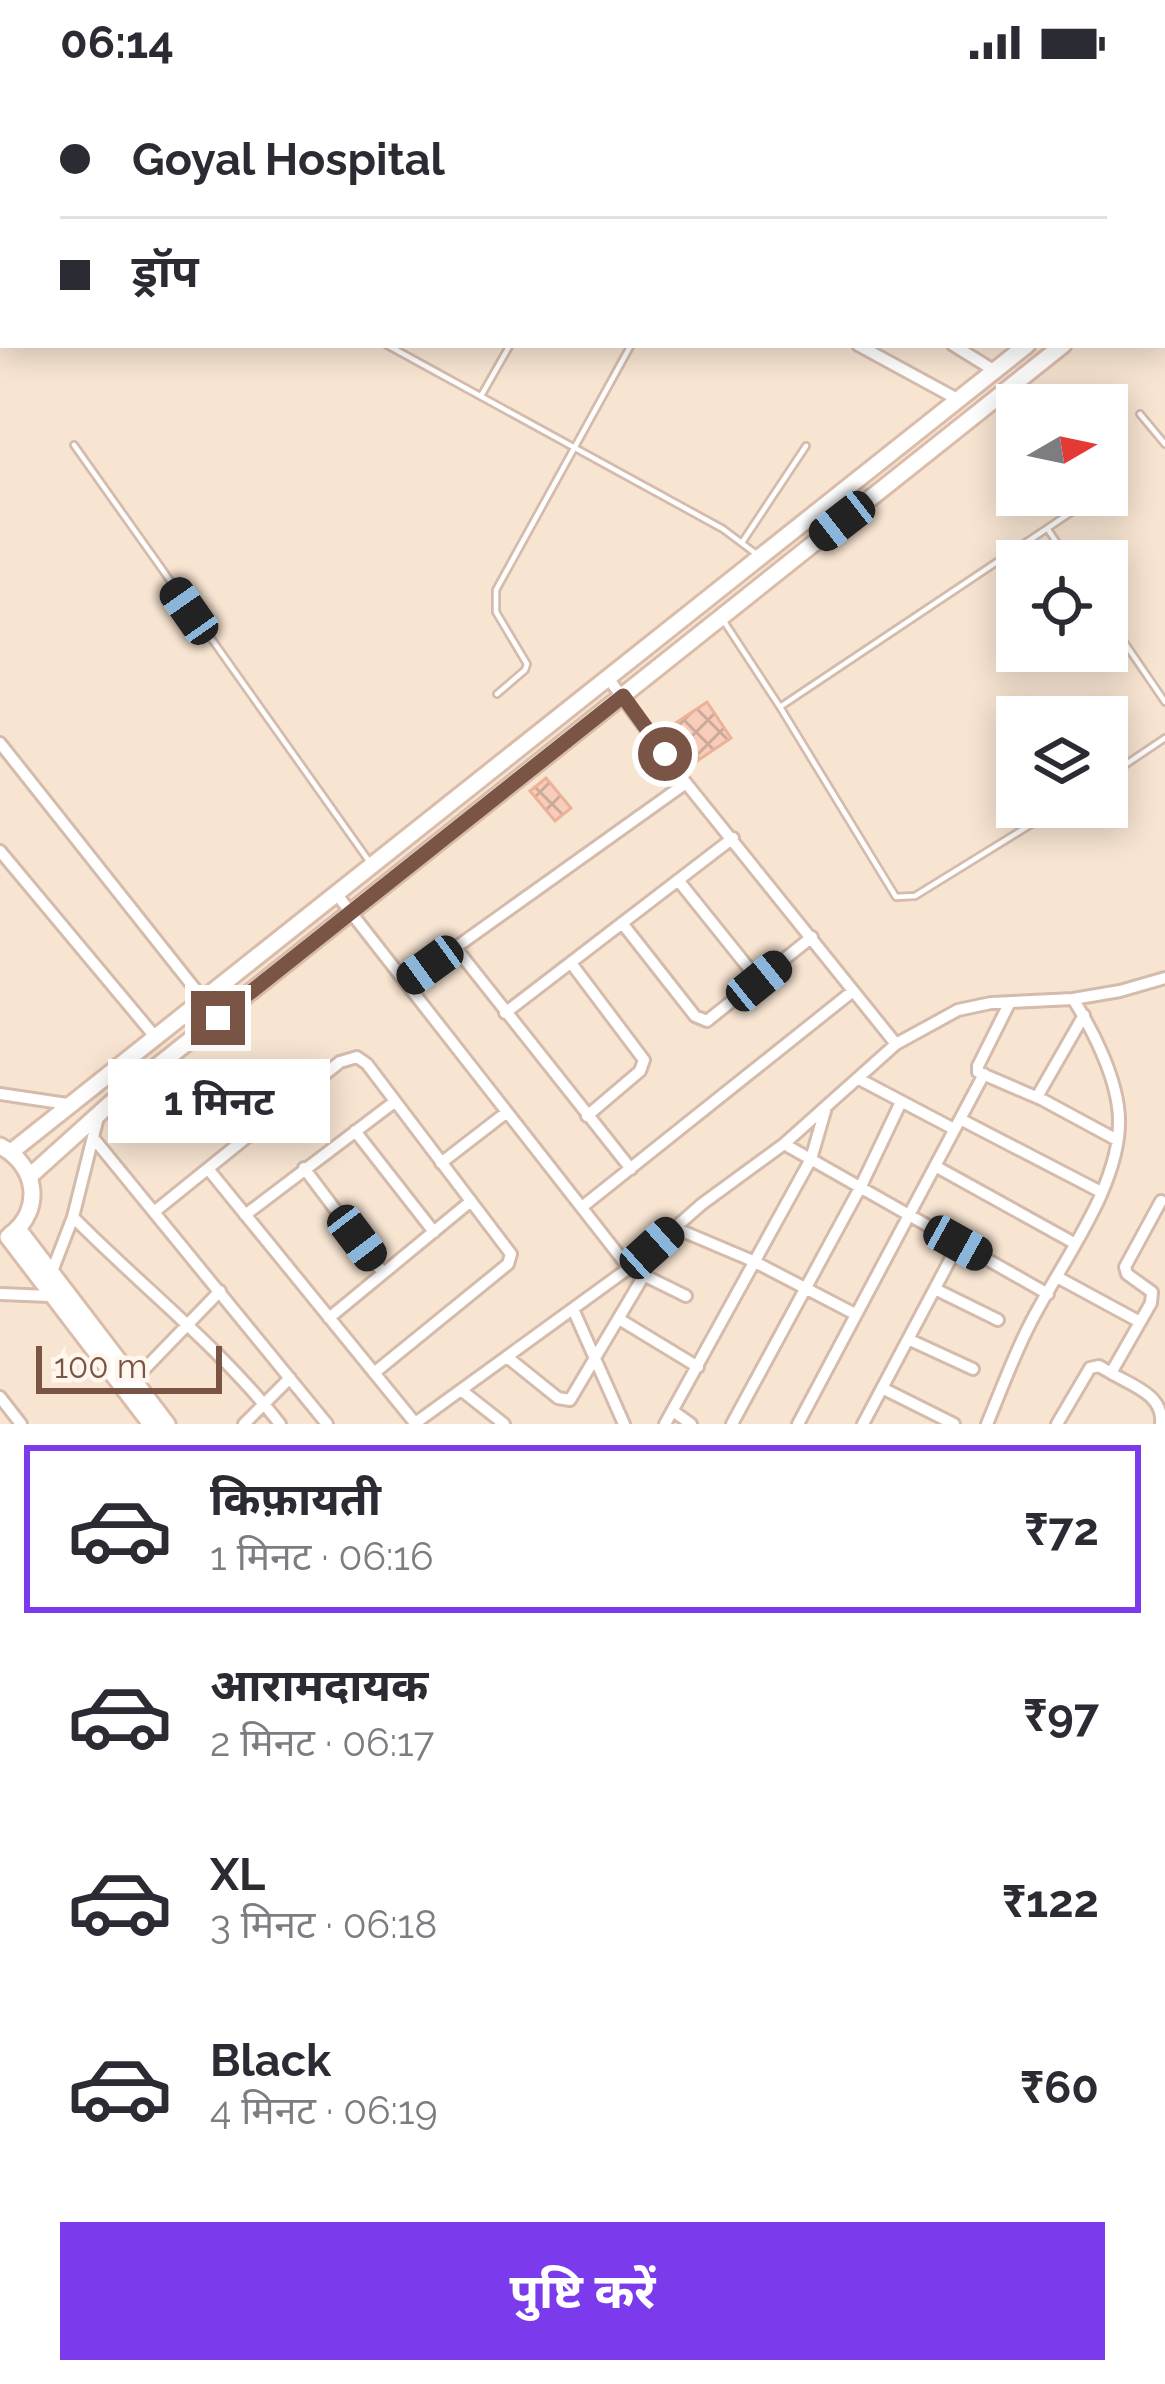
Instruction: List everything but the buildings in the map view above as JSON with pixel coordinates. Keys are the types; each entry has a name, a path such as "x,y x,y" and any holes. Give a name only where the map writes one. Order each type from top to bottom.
{"main road":[{"path":"9,1235 32,1204 30,1176 6,1149 74,1105 1024,348"},
{"path":"30,1176 218,1018 1059,348"},
{"path":"890,455 904,472"},
{"path":"98,1086 105,1109"},
{"path":"9,1235 51,1274 166,1424"},
{"path":"9,1235 50,1296 151,1424"}],"street":[{"path":"864,348 959,400"},
{"path":"959,348 1000,367 1010,348"},
{"path":"608,678 686,783 896,1044"},
{"path":"0,743 218,1018"},
{"path":"406,983 686,783"},
{"path":"506,1013 733,838"},
{"path":"0,851 157,1039"},
{"path":"677,880 759,981"},
{"path":"338,896 629,1268 686,1296"},
{"path":"622,923 702,1021 714,1019 812,937"},
{"path":"454,947 631,1169"},
{"path":"572,963 644,1060 640,1071 587,1116"},
{"path":"209,1170 415,1424 629,1268 784,1144 896,1044 958,1010 1073,999 1165,978"},
{"path":"582,1207 854,992"},
{"path":"987,1424 1028,1328 1101,1192 1117,1140 1114,1087 1073,999"},
{"path":"1010,1002 978,1066 984,1074 1117,1140"},
{"path":"1036,1097 1084,1016"},
{"path":"154,1212 349,1057 367,1064 509,1250 510,1260 374,1373"},
{"path":"798,1424 984,1074"},
{"path":"859,1079 1101,1192"},
{"path":"0,1094 74,1105"},
{"path":"733,1424 901,1102"},
{"path":"245,1215 393,1103"},
{"path":"665,1424 811,1159 826,1108"},
{"path":"51,1274 105,1109"},
{"path":"441,1163 507,1112"},
{"path":"355,1131 434,1232"},
{"path":"95,1140 327,1424"},
{"path":"784,1144 1048,1294"},
{"path":"935,1166 1074,1244"},
{"path":"304,1168 383,1273"},
{"path":"329,1318 472,1201"},
{"path":"1111,1372 1151,1303 1152,1292 1127,1274 1125,1267 1161,1201"},
{"path":"73,1216 234,1368 280,1424"},
{"path":"675,1228 806,1286 854,1314"},
{"path":"863,1424 958,1243"},
{"path":"508,1357 565,1401 575,1397 644,1277"},
{"path":"1057,1277 1140,1322"},
{"path":"935,1289 998,1320"},
{"path":"133,1381 220,1291"},
{"path":"0,1294 50,1296"},
{"path":"573,1309 624,1424"},
{"path":"620,1319 698,1366"},
{"path":"910,1340 973,1369"},
{"path":"1057,1424 1090,1368 1099,1366 1154,1398 1162,1409 1161,1424"},
{"path":"244,1424 290,1378"},
{"path":"882,1388 954,1424"},
{"path":"461,1390 504,1424"},
{"path":"0,1397 21,1424"},
{"path":"674,1411 692,1424"}],"lane":[{"path":"393,348 742,543 761,558"},
{"path":"481,396 508,348"},
{"path":"497,694 527,664 496,612 496,590 629,348"},
{"path":"1140,414 1165,444"},
{"path":"74,445 373,867"},
{"path":"742,543 806,446"},
{"path":"780,707 1067,516"},
{"path":"1048,529 1055,540"},
{"path":"720,615 896,897 915,896 1025,828"},
{"path":"1128,648 1165,702"},
{"path":"1128,763 1165,737"}],"shaded area":[{"path":"0,348 1165,348 1165,1424 0,1424"}],"route":[{"path":"218,1018 623,696 665,754"}]}
